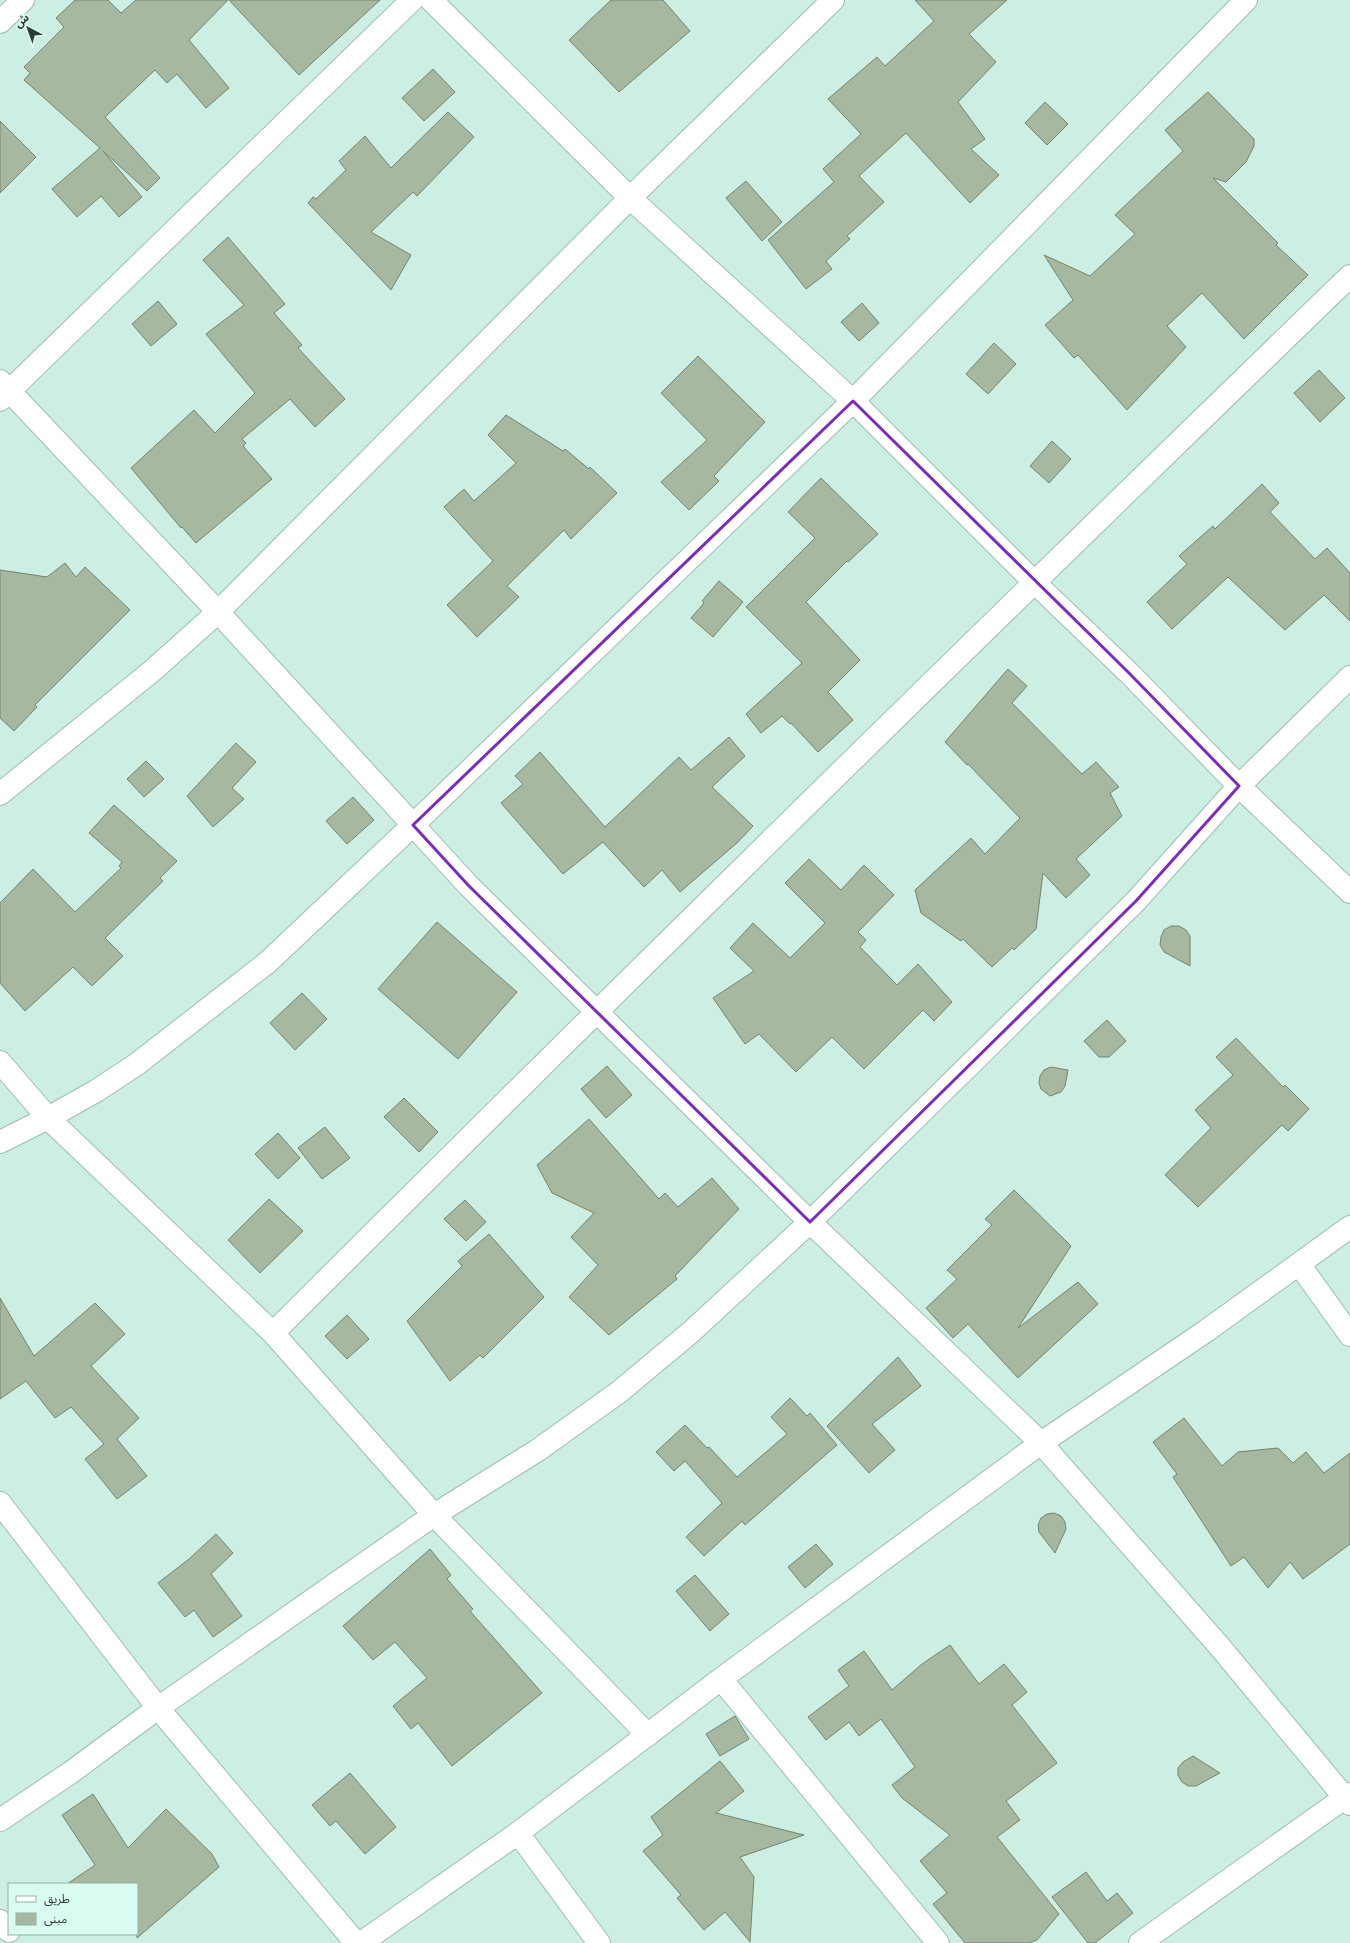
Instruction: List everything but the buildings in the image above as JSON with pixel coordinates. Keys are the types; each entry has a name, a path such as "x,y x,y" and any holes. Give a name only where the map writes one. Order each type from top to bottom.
{"street":[{"path":"0,22 23,0"},
{"path":"412,0 3,390 218,612 468,885 810,1222 1041,1443 1220,1647 1348,1799 1140,1943"},
{"path":"431,0 630,198 853,401 1034,582 1129,673 1239,786 1350,892"},
{"path":"0,794 152,671 218,612 630,198 833,0"},
{"path":"0,1142 48,1118 96,1091 137,1064 268,962 853,401 1246,0"},
{"path":"273,1333 596,1010 1350,276"},
{"path":"0,1820 70,1773 158,1708 434,1515 538,1450 618,1392 690,1332 810,1222 1136,901 1239,786 1350,678"},
{"path":"0,1062 48,1118 273,1333 434,1515 648,1735"},
{"path":"361,1943 518,1833 721,1679 1041,1443 1206,1331 1350,1227"},
{"path":"1299,1264 1350,1335"},
{"path":"0,1503 158,1708 356,1943"},
{"path":"721,1679 938,1943"},
{"path":"518,1833 599,1943"},
{"path":"0,1920 8,1930"},
{"path":"12,1935 19,1943"}],"highlighted area":[{"path":"853,401 1129,673 1239,786 1136,901 810,1222 468,885 413,825"}]}
